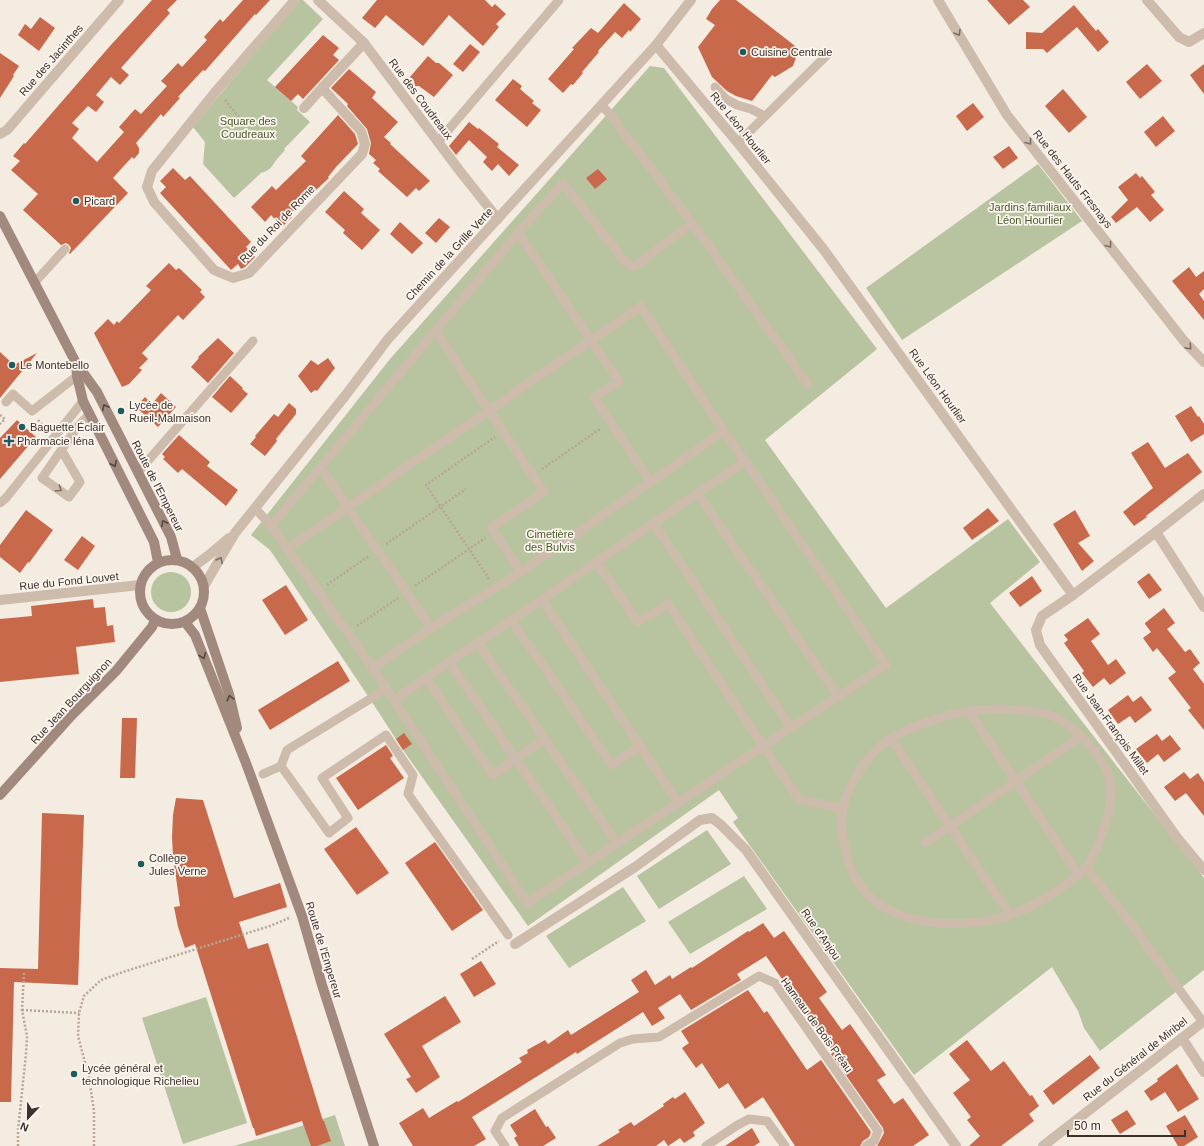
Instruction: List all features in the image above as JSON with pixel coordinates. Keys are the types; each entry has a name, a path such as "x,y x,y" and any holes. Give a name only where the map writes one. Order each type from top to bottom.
{"main road":[{"name":"Route de l'Empereur","path":"0,216 76,363 98,392 171,537 177,559"},
{"name":"Route de l'Empereur","path":"76,363 77,376 83,401 154,542 158,562"},
{"path":"167,559 177,559 193,567 200,576 204,586 204,598 200,608 193,617 185,622 165,624 155,620 142,605 140,585 150,568 158,562 167,559"},
{"name":"Route de l'Empereur","path":"200,608 229,694 246,763"},
{"name":"Rue Jean Bourguignon","path":"0,795 72,715 116,671 152,627 155,620"},
{"name":"Route de l'Empereur","path":"185,622 195,635 246,763 302,916 322,985 374,1146"}],"street":[{"name":"Rue des Jacinthes","path":"0,134 7,130 119,0"},
{"path":"217,90 295,0"},
{"name":"Rue des Coudreaux","path":"318,0 364,43 498,219"},
{"name":"Chemin de la Grille Verte","path":"204,586 235,533 345,396 388,339 656,45 691,0"},
{"name":"Rue des Hauts Fresnays","path":"938,0 1007,115 1184,341 1204,362"},
{"path":"1147,0 1178,36 1189,42 1204,33"},
{"path":"304,108 364,43"},
{"name":"Rue Léon Hourlier","path":"656,45 738,143 824,250 1073,595"},
{"name":"Rue du Roi de Rome","path":"217,90 152,171 147,187 154,202 214,270 233,278 248,273 362,154 365,144 360,131 322,88"},
{"path":"1073,595 1204,494"},
{"path":"1156,532 1204,607"},
{"name":"Chemin de la Grille Verte","path":"193,567 210,555 235,533"},
{"name":"Rue du Fond Louvet","path":"0,600 140,585"},
{"name":"Rue Jean-François Millet","path":"1073,595 1042,616 1036,630 1040,645 1178,839 1204,870"},
{"name":"Rue d'Anjou","path":"515,944 635,867 700,820 712,818 746,850 956,1146"},
{"name":"Rue du Général de Miribel","path":"1043,1146 1203,1021"},
{"path":"1182,1038 1204,1072"}],"lane":[{"path":"438,142 560,0"},
{"path":"738,143 829,53"},
{"path":"715,87 726,99 765,116"},
{"path":"601,106 608,113 692,223 808,384"},
{"path":"271,526 518,233 563,184 629,265 635,266 692,223"},
{"path":"518,233 619,381 594,398 650,481"},
{"path":"35,282 65,249"},
{"path":"255,508 271,526 287,549 318,591 347,633 373,668 527,903 886,664 724,431 641,306 287,549"},
{"path":"436,331 544,492 490,528 520,572"},
{"path":"138,472 253,341"},
{"path":"6,402 13,394 32,411 77,376"},
{"path":"0,503 6,498 83,401"},
{"path":"62,451 80,482 69,497 42,478 78,426 90,414"},
{"path":"373,668 432,628 520,572 724,431"},
{"path":"394,700 745,461"},
{"path":"321,468 432,628"},
{"path":"697,493 838,696"},
{"path":"653,523 791,727"},
{"path":"596,562 638,622 668,604 799,799 843,809"},
{"path":"541,599 679,803"},
{"path":"511,620 612,765 640,746"},
{"path":"478,643 617,843"},
{"path":"449,662 588,863"},
{"path":"426,678 493,775 544,738"},
{"path":"263,774 281,766 286,750 370,700 386,687"},
{"path":"1000,708 1040,712 1059,719 1082,736 1104,765 1109,776 1111,786 1108,816 1100,841 1086,868 1079,875 1042,900 1010,915 975,923 944,924 915,920 901,916 878,904 862,889 856,880 850,867 842,836 843,809 846,797 867,760 879,747 891,738 915,727 951,715 969,711 1000,708"},
{"path":"969,711 1017,780 1079,875"},
{"path":"281,766 329,833 348,818 322,778 386,735 413,775 408,794 508,935"},
{"path":"925,844 1082,736"},
{"path":"891,738 1010,915"},
{"path":"1086,868 1123,913 1203,1021"},
{"name":"Hameau de Bois Préau","path":"505,1146 495,1131 502,1118 620,1043 633,1038 659,1037 759,976 775,983 878,1130 874,1141 866,1146"},
{"path":"706,1146 736,1126 749,1120 767,1121 785,1146"}],"path":[{"path":"217,90 248,128"},
{"path":"0,415 5,419 0,424"},
{"path":"533,475 610,422"},
{"path":"495,588 426,485 503,431"},
{"path":"318,591 466,488"},
{"path":"347,633 494,532"},
{"path":"94,1146 94,1111 89,1078 78,1036 79,1013 84,996 101,980 270,926 289,918"},
{"path":"472,959 489,947"},
{"path":"18,1146 18,1130 26,1054 26,1036 22,1010 24,973"},
{"path":"22,1010 79,1013"}],"green space":[{"name":"Square des Coudreaux","path":"299,0 303,0 323,19 267,80 298,107 297,110 310,122 284,149 285,150 269,169 261,173 234,198 203,164 205,142 193,127"},
{"name":"Cimetière des Bulvis","path":"650,66 664,68 877,349 765,440 886,608 1008,519 1040,562 990,603 1204,878 1204,970 1100,1051 1084,1028 1078,1011 1052,967 914,1075 733,822 738,818 719,790 528,926 403,750 270,550 251,535 390,359"},
{"name":"Jardins familiaux Léon Hourlier","path":"1038,164 1082,221 902,340 866,288"},
{"path":"175,572 182,575 188,581 191,592 190,600 182,609 175,612 167,612 160,609 152,600 151,588 154,581 163,573"},
{"path":"707,830 731,864 659,909 637,876"},
{"path":"744,876 767,909 690,954 668,922"},
{"path":"623,887 646,921 569,968 546,936"},
{"path":"206,997 247,1123 183,1144 142,1018"},
{"path":"335,1115 345,1146 234,1146 292,1129"}],"building":[{"path":"152,0 177,0 167,10 170,13 121,68 129,75 120,85 111,77 96,95 104,102 96,112 88,106 72,123 79,129 72,138 97,162 124,132 119,127 135,109 141,114 167,86 161,81 178,63 182,67 207,40 204,37 220,19 223,22 243,0 270,0 256,15 255,14 205,71 203,70 178,97 180,98 163,117 161,114 136,143 139,148 139,153 134,159 132,157 113,178 128,193 70,254 71,248 69,245 66,243 61,245 23,210 38,194 11,170 20,161 13,156"},
{"path":"377,0 485,0 492,7 495,4 506,14 496,24 499,27 483,46 449,15 423,46 386,15 375,28 362,18"},
{"name":"Cuisine Centrale","path":"720,0 736,0 799,49 793,66 775,77 772,75 752,101 736,96 727,91 712,77 698,47 715,25 706,19"},
{"path":"987,0 1023,0 1030,7 1009,25"},
{"path":"624,3 641,19 630,32 629,30 622,38 615,32 598,51 599,52 573,85 571,84 563,93 548,79 574,49 572,48 591,28 598,33"},
{"path":"1074,5 1096,31 1098,29 1109,42 1098,52 1077,27 1047,53 1043,49 1026,49 1026,32 1042,33"},
{"path":"40,17 55,28 39,51 18,35 25,24 31,29"},
{"path":"323,35 339,48 333,55 339,60 303,99 298,94 291,101 275,87"},
{"path":"470,44 480,52 463,72 453,64"},
{"path":"0,53 19,66 0,98"},
{"path":"428,56 453,75 434,97 419,86 415,86 414,81 410,77"},
{"path":"1147,64 1162,81 1140,99 1126,82"},
{"path":"1204,64 1204,94 1190,75"},
{"path":"349,69 376,92 372,98 398,122 384,137 430,181 419,191 416,188 407,197 378,171 380,169 373,163 376,160 369,154 371,143 367,129 347,106 348,104 331,88"},
{"path":"513,79 522,86 520,89 534,101 532,103 541,110 527,127 495,100"},
{"path":"1063,89 1087,117 1069,133 1045,106"},
{"path":"973,103 984,117 967,131 956,116"},
{"path":"338,115 355,134 358,144 336,167 328,177 329,178 290,214 292,217 282,227 271,215 265,222 251,207 272,186 276,190 306,161 301,156"},
{"path":"1163,116 1175,131 1156,147 1144,132"},
{"path":"469,122 499,144 497,147 519,165 509,176 498,164 492,171 483,162 487,157 469,140 456,155 449,146"},
{"path":"1009,146 1018,158 1003,169 993,157"},
{"path":"173,168 185,180 190,176 251,242 246,247 255,257 245,267 241,269 238,264 231,270 160,193 166,187 160,181"},
{"path":"598,169 607,179 595,189 586,178"},
{"path":"1136,173 1140,178 1142,176 1155,192 1151,195 1164,210 1150,222 1137,207 1116,223 1111,217 1128,200 1118,187"},
{"path":"344,191 364,209 361,213 380,230 362,250 343,233 345,230 325,212"},
{"path":"439,218 450,227 436,243 425,233"},
{"path":"400,222 423,243 412,254 390,234"},
{"path":"169,263 176,270 179,268 202,290 200,292 205,297 183,320 178,315 142,353 148,359 139,368 142,370 129,384 122,387 94,333 108,319 114,325 117,321 119,323 151,290 146,286"},
{"path":"1189,267 1196,277 1204,271 1204,289 1199,294 1204,301 1204,320 1172,281"},
{"path":"218,338 234,353 208,383 191,367 199,358 198,357"},
{"path":"0,352 14,365 37,353 0,398"},
{"path":"328,358 335,368 317,391 315,390 311,393 298,376 311,360 318,365"},
{"path":"230,376 248,394 231,413 212,397"},
{"path":"161,393 176,407 158,427 136,407 145,397 152,404"},
{"path":"289,403 296,409 296,414 276,439 277,441 265,456 250,444 274,414 278,417"},
{"path":"1191,406 1204,424 1204,434 1191,442 1175,416"},
{"path":"17,420 36,437 0,479 0,438"},
{"path":"179,435 210,462 207,466 238,490 226,506 182,469 178,473 163,459 165,457 162,454"},
{"path":"1148,442 1165,468 1188,453 1202,472 1134,526 1123,512 1153,488 1131,453"},
{"path":"988,508 999,521 972,540 963,528"},
{"path":"26,510 53,530 20,573 0,557 0,545"},
{"path":"1075,510 1090,536 1078,543 1094,561 1082,571 1053,524"},
{"path":"82,536 95,546 78,570 64,560"},
{"path":"1149,573 1162,590 1149,599 1137,582"},
{"path":"1032,576 1042,591 1020,607 1009,593"},
{"path":"286,585 308,620 285,635 262,600"},
{"path":"93,599 94,608 105,607 107,626 113,625 115,642 76,647 79,674 0,682 0,619 32,616 31,606"},
{"path":"1164,608 1175,623 1167,629 1185,652 1190,649 1200,663 1193,669 1204,684 1204,730 1188,710 1191,708 1168,678 1176,672 1157,648 1153,652 1143,638 1151,632 1145,623"},
{"path":"1088,618 1100,634 1091,641 1108,665 1116,659 1126,673 1110,685 1104,678 1093,687 1082,673 1084,671 1064,643 1068,640 1064,635"},
{"path":"338,661 350,681 270,730 258,710"},
{"path":"1128,695 1133,702 1141,696 1152,710 1135,723 1130,716 1118,724 1108,710"},
{"path":"122,718 137,718 135,778 120,778"},
{"path":"404,733 412,744 403,750 396,739"},
{"path":"1157,734 1162,741 1170,735 1181,749 1164,762 1158,754 1147,763 1136,749"},
{"path":"386,745 393,756 390,758 404,778 358,810 336,778"},
{"path":"1184,772 1190,779 1198,773 1204,782 1204,816 1186,793 1175,801 1164,787"},
{"path":"176,798 203,800 234,898 280,883 287,907 239,922 248,949 268,943 323,1121 331,1141 317,1146 311,1146 302,1121 256,1136 195,944 185,948 178,927 174,907 180,906 172,837 173,815"},
{"path":"42,813 84,815 78,985 14,982 11,1102 0,1102 0,968 38,969"},
{"path":"356,827 389,873 357,895 324,849"},
{"path":"435,842 483,910 452,931 405,863"},
{"path":"763,923 774,938 784,931 827,992 819,998 842,1030 850,1024 886,1075 877,1080 894,1104 903,1098 929,1135 913,1146 877,1146 884,1133 883,1128 831,1054 833,1052 766,956 737,974 741,980 691,1010 680,994 658,1008 665,1018 652,1026 643,1012 577,1054 576,1052 472,1117 486,1139 474,1146 413,1146 399,1123 423,1108 429,1118 457,1101 458,1102 522,1062 519,1058 528,1053 527,1050 545,1040 548,1044 568,1030 571,1035 639,992 631,980 646,970 655,985 670,975 672,979"},
{"path":"481,961 496,984 474,997 460,974"},
{"path":"748,990 764,1013 767,1011 807,1070 821,1060 871,1132 869,1137 863,1141 860,1146 795,1146 763,1097 745,1109 728,1083 719,1089 702,1063 696,1068 682,1048 689,1043 681,1031"},
{"path":"445,996 461,1022 422,1046 440,1077 416,1093 406,1079 411,1077 384,1034"},
{"path":"967,1040 991,1071 1004,1061 1030,1096 1032,1095 1039,1106 1029,1114 1034,1121 1001,1146 969,1146 980,1136 967,1120 971,1117 953,1093 970,1080 949,1054"},
{"path":"1090,1055 1100,1068 1053,1105 1043,1091"},
{"path":"1177,1064 1199,1099 1178,1112 1165,1092 1151,1101 1144,1091"},
{"path":"685,1092 705,1123 693,1132 695,1136 684,1143 680,1138 668,1146 664,1140 656,1146 597,1146 620,1132 618,1130 631,1122 634,1126 664,1106 663,1104 673,1097 675,1099"},
{"path":"535,1109 546,1127 548,1126 556,1138 543,1146 519,1146 514,1138 517,1136 510,1125"},
{"path":"1127,1110 1136,1124 1120,1134 1111,1120"},
{"path":"1185,1115 1198,1137 1184,1146 1178,1146 1166,1126"},
{"path":"752,1128 760,1142 754,1146 725,1146"}],"place":[{"name":"Cuisine Centrale","path":"743,52"},
{"name":"Picard","path":"76,201"},
{"name":"Le Montebello","path":"12,365"},
{"name":"Lycée de Rueil-Malmaison","path":"121,411"},
{"name":"Baguette Éclair","path":"22,427"},
{"name":"Pharmacie Iéna","path":"9,441"},
{"name":"Collège Jules Verne","path":"141,864"},
{"name":"Lycée général et technologique Richelieu","path":"74,1074"}]}
